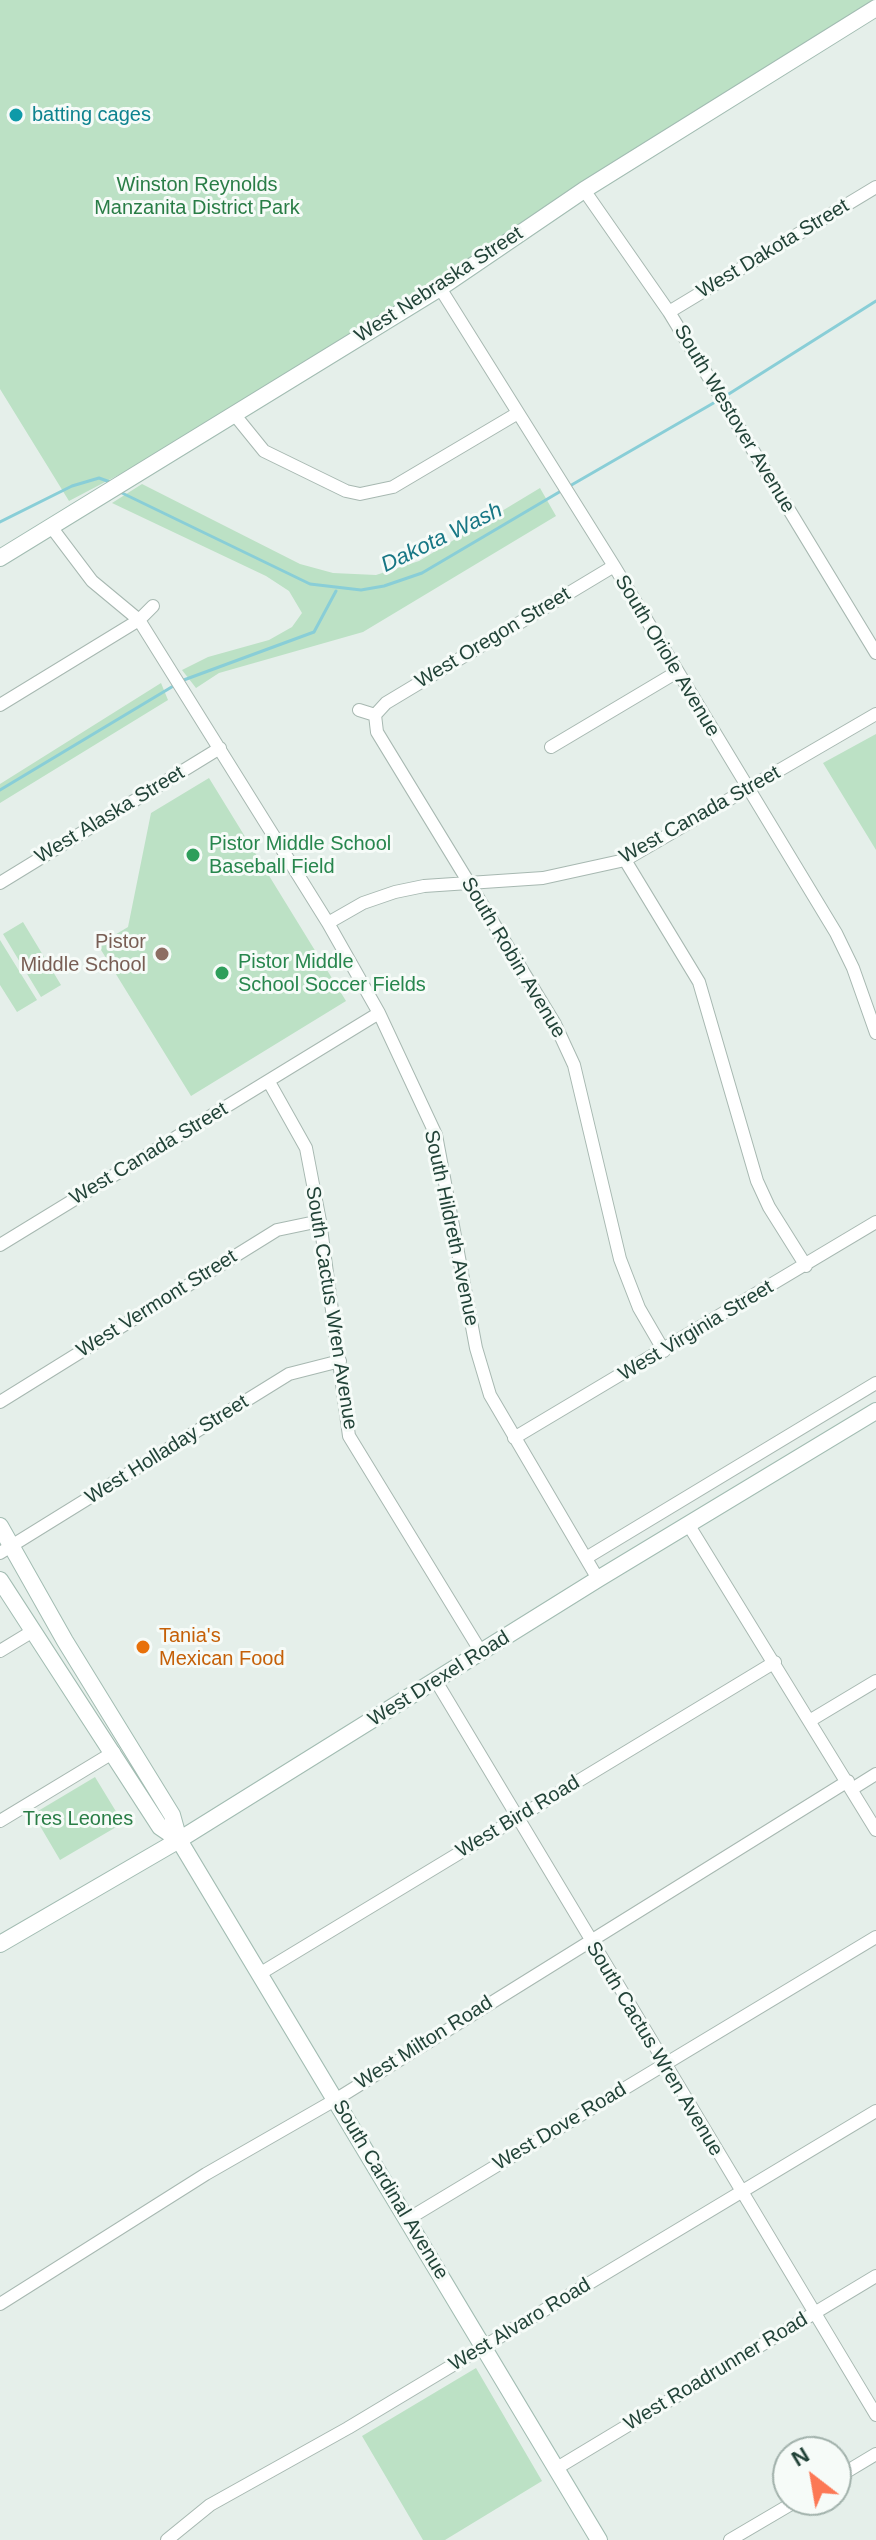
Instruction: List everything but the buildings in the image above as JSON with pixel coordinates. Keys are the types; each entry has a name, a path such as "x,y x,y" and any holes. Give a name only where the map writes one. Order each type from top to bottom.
{"street":[{"name":"West Nebraska Street","path":"0,558 52,528 116,484 440,288 584,190 876,8"},
{"name":"West Dakota Street","path":"669,312 876,187"},
{"name":"South Westover Avenue","path":"584,190 669,312 876,653"},
{"name":"South Oriole Avenue","path":"440,288 614,566 836,933 853,968 876,1033"},
{"path":"234,414 264,451 346,491 360,494 393,487 518,413"},
{"name":"South Hildreth Avenue","path":"52,528 92,581 139,620 328,923 379,1013 436,1135 476,1348 490,1395 598,1579"},
{"name":"West Oregon Street","path":"375,715 386,703 614,566"},
{"path":"0,705 139,620 153,606"},
{"path":"551,747 677,672"},
{"path":"359,710 375,715"},
{"name":"West Canada Street","path":"328,923 379,896 424,886 543,878 625,860 876,714"},
{"name":"South Robin Avenue","path":"375,715 377,732 555,1024 574,1065 620,1259 639,1308 664,1351"},
{"name":"West Alaska Street","path":"0,883 220,748"},
{"path":"625,860 699,982 757,1181 769,1207 806,1266"},
{"name":"West Canada Street","path":"0,1245 379,1013"},
{"name":"South Cactus Wren Avenue","path":"269,1082 306,1148 320,1221 349,1436 481,1652"},
{"name":"West Vermont Street","path":"0,1402 277,1230 320,1221"},
{"name":"West Virginia Street","path":"514,1438 876,1222"},
{"name":"West Holladay Street","path":"5,1550 289,1374 340,1361"},
{"path":"586,1558 876,1383"},
{"name":"West Drexel Road","path":"0,1944 179,1840 598,1579 876,1411"},
{"path":"688,1524 876,1830"},
{"name":"South Cardinal Avenue","path":"0,1526 5,1550 172,1815 179,1840 599,2540"},
{"name":"South Cardinal Avenue","path":"0,1580 160,1827 179,1840"},
{"path":"0,1651 33,1631"},
{"name":"West Bird Road","path":"261,1973 775,1662"},
{"name":"South Cactus Wren Avenue","path":"436,1681 588,1940 876,2415"},
{"path":"811,1720 876,1681"},
{"path":"0,1821 114,1752"},
{"name":"West Milton Road","path":"0,2304 206,2174 335,2100 588,1940 850,1785 876,1774"},
{"name":"West Dove Road","path":"408,2219 876,1937"},
{"name":"West Alvaro Road","path":"167,2540 210,2505 483,2347 876,2111"},
{"name":"West Roadrunner Road","path":"557,2468 876,2276"},
{"path":"852,2468 876,2454"},
{"path":"730,2540 772,2515"}],"green space":[{"name":"Winston Reynolds Manzanita District Park","path":"0,0 873,0 603,169 438,282 126,471 69,501 0,389"},
{"path":"142,484 300,564 333,573 376,575 419,561 540,488 556,516 363,632 219,673 196,688 182,670 208,657 269,640 292,627 302,613 289,591 266,576 112,503"},
{"path":"161,683 168,700 0,803 0,784"},
{"path":"876,734 876,850 823,763"},
{"name":"Pistor Middle School Soccer Fields","path":"209,778 346,1001 191,1096 98,945 128,927 151,813"},
{"path":"23,922 61,985 41,997 3,934"},
{"path":"0,940 37,1000 17,1012 0,985"},
{"name":"Tres Leones","path":"95,1777 123,1823 60,1860 33,1814"},
{"path":"476,2368 542,2481 445,2540 423,2540 362,2436"}],"waterway":[{"name":"Dakota Wash","path":"724,397 876,301"},
{"name":"Dakota Wash","path":"568,487 717,401"},
{"name":"Dakota Wash","path":"0,522 72,486 99,478 110,482"},
{"name":"Dakota Wash","path":"120,492 310,584 361,590 422,573 561,491"},
{"path":"181,681 314,632 336,591"},
{"path":"0,790 175,685"}],"place":[{"name":"batting cages","path":"16,115"},
{"name":"Pistor Middle School Baseball Field","path":"193,855"},
{"name":"Pistor Middle School","path":"162,954"},
{"name":"Pistor Middle School Soccer Fields","path":"222,973"},
{"name":"Tania's Mexican Food","path":"143,1647"}]}
